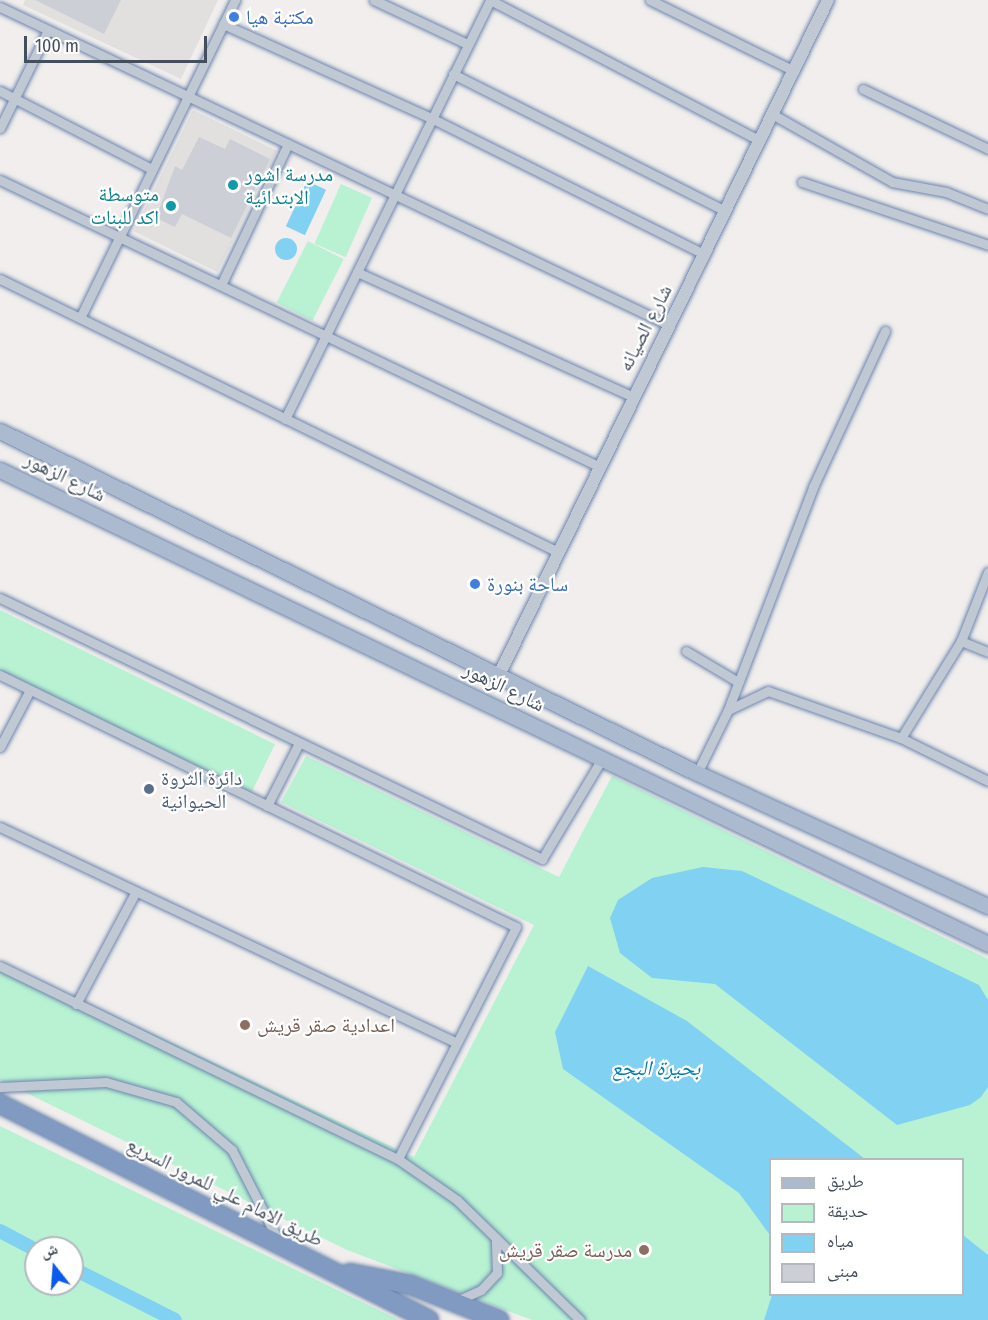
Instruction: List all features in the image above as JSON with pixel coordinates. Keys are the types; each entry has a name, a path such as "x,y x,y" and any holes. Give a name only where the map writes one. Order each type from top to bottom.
{"highway":[{"name":"طريق الامام علي للمرور السريع","path":"0,1104 429,1320"},
{"path":"329,1269 411,1285 499,1320"}],"main road":[{"name":"شارع الزهور","path":"0,431 697,773 988,906"},
{"name":"شارع الزهور","path":"0,470 603,757 988,944"},
{"path":"603,757 616,733"}],"street":[{"path":"12,0 3,9 669,325"},
{"path":"80,318 235,0"},
{"path":"374,0 467,44"},
{"path":"285,419 490,0 759,140"},
{"path":"650,0 794,71"},
{"name":"شارع الصيانه","path":"499,675 632,396 828,0"},
{"path":"223,24 431,118 704,254"},
{"path":"0,128 48,30"},
{"path":"453,74 725,211"},
{"path":"863,89 988,149"},
{"path":"0,91 152,169"},
{"path":"772,114 892,182 946,192 988,209"},
{"path":"221,285 288,144"},
{"path":"0,180 598,466"},
{"path":"802,182 988,245"},
{"path":"357,272 632,396"},
{"path":"0,279 558,552"},
{"path":"697,773 728,710 813,488 885,331"},
{"path":"901,738 961,640 987,577"},
{"path":"0,598 542,859 603,757"},
{"path":"961,640 988,652"},
{"path":"686,651 738,682"},
{"path":"0,675 516,927 455,1042 398,1159"},
{"path":"0,747 30,690"},
{"path":"728,710 768,691 901,738 988,781"},
{"path":"267,806 299,743"},
{"path":"0,827 134,895 455,1042"},
{"path":"76,1004 134,895"},
{"path":"0,966 398,1159 457,1200 580,1320"},
{"path":"0,1087 106,1082 176,1102 232,1150 281,1246"},
{"path":"454,1302 481,1290 496,1273 496,1238"}],"shaded area":[{"path":"25,0 218,0 181,79 23,5"},
{"path":"193,110 277,151 217,272 134,231"}],"green space":[{"path":"341,184 372,198 346,257 315,243"},
{"path":"308,241 344,259 312,321 277,302"},
{"path":"0,610 275,744 251,794 0,671"},
{"path":"306,756 559,877 612,776 988,959 988,1320 532,1320 347,1250 0,1080 0,962 414,1157 534,925 281,802"},
{"path":"0,1126 399,1320 0,1320"}],"water":[{"path":"307,181 326,190 305,235 286,226"},
{"path":"282,238 290,238 297,245 297,253 290,260 282,260 275,253 275,245"},
{"path":"703,867 742,871 979,985 988,1000 988,1087 981,1097 970,1105 897,1125 715,984 652,978 620,953 610,918 618,900 652,878"},
{"name":"بحيرة البجع","path":"588,966 687,1021 864,1158 769,1158 769,1234 739,1193 563,1069 555,1032"},
{"path":"964,1236 988,1255 988,1320 764,1320 772,1296 964,1296"}],"building":[{"path":"35,0 121,0 104,34"},
{"name":"مدرسة اشور الابتدائية","path":"199,137 225,149 230,139 270,159 231,238 182,214 175,227 156,218 175,166 182,170"}],"waterway":[{"path":"0,1231 24,1244"},
{"path":"84,1274 175,1320"}],"place":[{"name":"مكتبة هيا","path":"234,17"},
{"name":"مدرسة اشور الابتدائية","path":"233,185"},
{"name":"متوسطة اكد للبنات","path":"171,206"},
{"name":"ساحة بنورة","path":"475,584"},
{"name":"دائرة الثروة الحيوانية","path":"149,789"},
{"name":"اعدادية صقر قريش","path":"245,1025"},
{"name":"مدرسة صقر قريش","path":"644,1250"}]}
